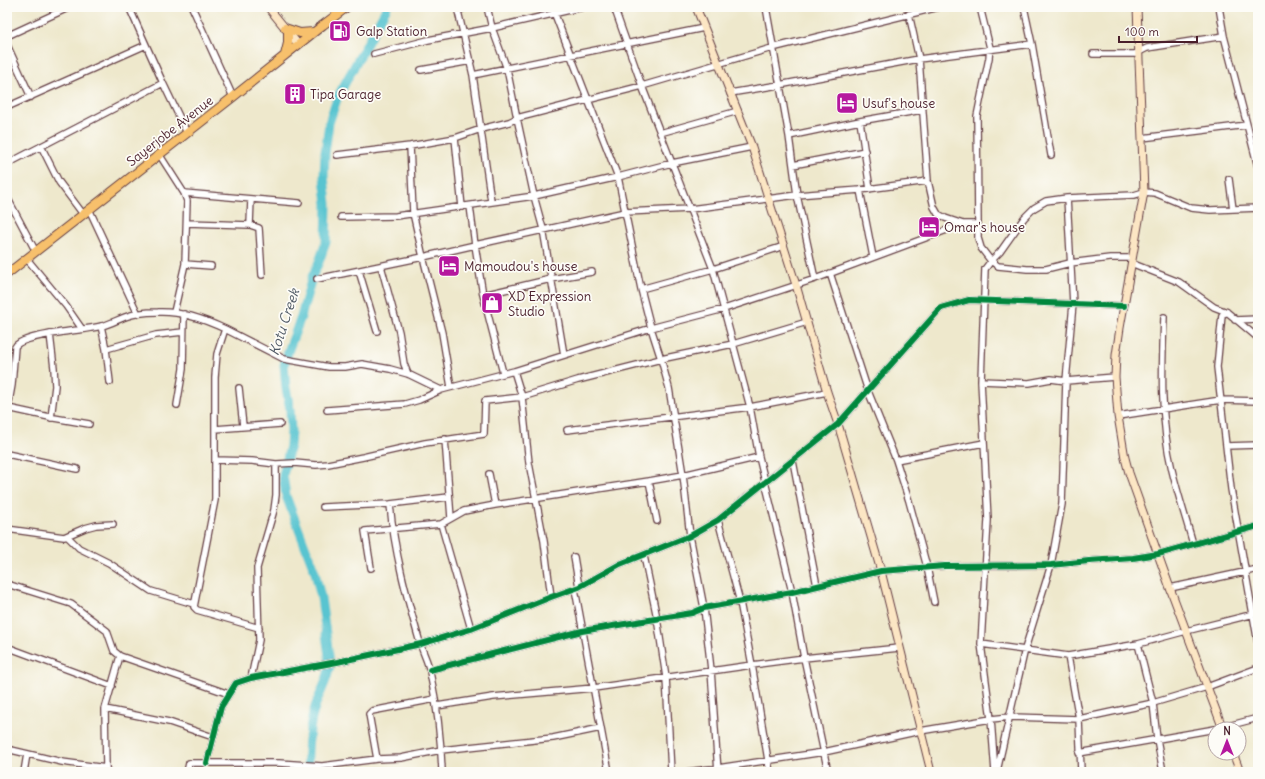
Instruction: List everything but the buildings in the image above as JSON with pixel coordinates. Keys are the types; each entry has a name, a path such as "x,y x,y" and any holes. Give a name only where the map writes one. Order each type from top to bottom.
{"main road":[{"name":"Sayerjobe Avenue","path":"7,274 347,7"},
{"path":"284,56 288,48 286,30 300,33 314,32"}],"street":[{"path":"7,36 70,7"},
{"path":"129,7 187,133"},
{"path":"192,7 233,97"},
{"path":"268,7 298,44"},
{"path":"469,7 457,8 471,61 491,201"},
{"path":"487,7 492,28 507,69 516,118 543,229 564,355"},
{"path":"552,7 618,177 641,289 669,388 683,475 690,536 704,608 711,670 718,770"},
{"path":"374,54 428,40 492,28 583,7"},
{"path":"614,7 642,86 713,269 750,408 759,457 792,592 828,772"},
{"path":"696,7 752,147 796,285 826,392 838,424 881,571 931,772"},
{"path":"766,7 772,48 789,136 796,195 815,279"},
{"path":"337,155 410,146 455,138 481,129 510,122 516,118 642,86 772,48 939,7"},
{"path":"980,7 990,48 977,116 978,238 981,248 990,261 998,266 1046,269 1070,263 1110,258 1132,260 1179,282 1214,307 1227,312 1258,338"},
{"path":"1024,7 1032,44 1051,155"},
{"path":"1137,7 1144,192 1116,355 1115,378 1118,416 1129,473 1207,687 1217,721"},
{"path":"1218,7 1224,36 1258,167"},
{"path":"909,14 918,59 928,181 934,207 938,214 945,218 963,224 978,224"},
{"path":"473,75 507,69 570,54 628,44 704,28"},
{"path":"1094,54 1130,55 1139,53 1147,48 1224,36"},
{"path":"730,93 918,59 990,48 1032,44"},
{"path":"7,45 31,97"},
{"path":"7,107 146,45"},
{"path":"421,70 471,61"},
{"path":"7,164 163,83"},
{"path":"789,136 922,110"},
{"path":"660,132 738,111"},
{"path":"860,121 870,189"},
{"path":"1142,138 1247,125"},
{"path":"455,138 462,207"},
{"path":"41,146 59,182 86,212 138,314"},
{"path":"410,146 413,213 442,332 451,387"},
{"path":"341,217 396,216 470,206 491,201 534,196 672,163 752,147"},
{"path":"793,165 865,151"},
{"path":"159,154 184,193 187,201 184,264 174,312"},
{"path":"1229,179 1234,209"},
{"path":"317,279 626,212 690,209 796,195 870,189 928,181"},
{"path":"860,190 873,257"},
{"path":"996,772 991,719 981,644 988,520 981,381 985,269 990,261 1000,252 1024,218 1034,208 1046,201 1067,198 1134,195 1144,192 1155,193 1191,208 1210,210 1258,208"},
{"path":"184,193 299,203"},
{"path":"7,196 36,252"},
{"path":"996,772 1025,649 1051,565 1062,504 1066,381 1073,304 1067,198"},
{"path":"250,225 251,199"},
{"path":"470,206 483,295 503,373"},
{"path":"187,223 250,225 259,228 262,275"},
{"path":"327,410 405,404 419,400 451,387 514,371 651,328 724,309 815,279 963,224"},
{"path":"641,289 713,269 784,246"},
{"path":"27,259 66,306 82,329"},
{"path":"184,264 211,266"},
{"path":"381,266 399,332 404,364 408,374"},
{"path":"359,271 377,331"},
{"path":"483,295 551,279 592,272"},
{"path":"830,273 868,391 896,460 909,501 927,566 934,602"},
{"path":"207,763 221,707 236,683 251,678 421,644 471,629 550,597 577,588 620,564 644,556 690,536 718,520 838,424 941,308 969,300 1124,306"},
{"path":"89,424 7,413 12,385 16,345 20,341 50,334 101,326 138,314 174,312 198,317 286,359 338,368 357,365 370,365 408,374 441,390"},
{"path":"1227,312 1222,316 1217,367 1231,489 1246,571 1256,614 1258,644"},
{"path":"177,405 183,369 184,314"},
{"path":"1164,317 1162,359 1166,439 1172,470 1193,544"},
{"path":"1235,320 1258,319"},
{"path":"215,460 252,461 280,464 328,464 445,440 484,434 484,401 522,397 578,380 661,359 733,344 807,322"},
{"path":"101,326 106,349 110,382"},
{"path":"225,329 216,363 216,484 213,512 194,604 195,609 197,610 259,628"},
{"path":"106,349 156,335 183,332"},
{"path":"50,334 55,380 51,418"},
{"path":"514,371 522,397 529,463 544,542 550,597"},
{"path":"981,381 1029,383 1051,379 1066,381 1115,378"},
{"path":"239,388 243,426"},
{"path":"567,430 673,416 750,408 826,392"},
{"path":"1118,416 1221,400 1258,401"},
{"path":"215,429 280,424"},
{"path":"445,440 452,518"},
{"path":"896,460 984,443"},
{"path":"1226,446 1258,445"},
{"path":"7,454 77,468"},
{"path":"371,568 365,531 441,524 464,511 535,498 683,475 759,457"},
{"path":"793,461 817,586"},
{"path":"251,678 258,648 258,568 274,510 280,464"},
{"path":"489,474 495,505"},
{"path":"649,481 657,521"},
{"path":"324,507 390,504 449,497"},
{"path":"390,504 392,528 402,574 421,644 430,670 437,706 442,772"},
{"path":"718,520 740,602 770,772"},
{"path":"7,529 58,537 67,536 96,525 113,524"},
{"path":"441,524 471,629"},
{"path":"430,670 582,631 692,613 704,608 792,592 881,571 927,566 1051,565 1089,560 1133,558 1158,554 1258,526"},
{"path":"67,536 79,548 109,563 151,591 194,604"},
{"path":"644,556 657,618 666,677 671,772"},
{"path":"574,557 582,631 609,772"},
{"path":"1170,588 1258,569"},
{"path":"7,584 71,604 107,631 114,652 120,656 229,694"},
{"path":"981,644 1068,656 1138,644 1186,630 1256,614"},
{"path":"1138,644 1153,703 1157,739 1163,772"},
{"path":"7,647 112,686"},
{"path":"437,706 493,697 594,688 711,670 804,658 900,648"},
{"path":"7,749 62,762 107,770 105,709 120,656"},
{"path":"1068,656 1079,719 1079,753 1081,772"},
{"path":"686,772 718,770 768,760 824,752 920,731 991,719 1010,717 1079,719 1153,703 1207,687 1258,668"},
{"path":"377,759 369,714 372,711 435,699"},
{"path":"105,709 169,722 213,737"},
{"path":"1247,721 1258,718"},
{"path":"187,772 189,763 279,763 316,766 377,759 401,758 441,750 553,738 601,728"},
{"path":"1079,753 1207,731"},
{"path":"24,772 27,754"},
{"path":"1236,761 1240,772"},
{"path":"316,766 317,772"}],"waterway":[{"path":"285,11 290,7"},
{"name":"Kotu Creek","path":"308,772 308,748 311,722 315,707 328,675 330,663 321,598 315,572 286,496 283,475 290,446 291,431 290,409 284,365 301,317 312,277 326,242 327,204 324,177 325,153 329,123 338,96 387,7"}],"cycle path":[{"path":"207,763 221,707 236,683 251,678 421,644 471,629 579,587 620,564 690,536 718,520 838,424 941,308 969,300 1124,306"},
{"path":"430,670 582,631 692,613 704,608 792,592 881,571 945,566 1051,565 1133,558 1158,554 1258,526"}],"place":[{"name":"Galp Station","path":"340,31"},
{"name":"Tipa Garage","path":"295,94"},
{"name":"Usuf's house","path":"847,103"},
{"name":"Omar's house","path":"929,227"},
{"name":"Mamoudou's house","path":"449,266"},
{"name":"XD Expression Studio","path":"492,303"}]}
